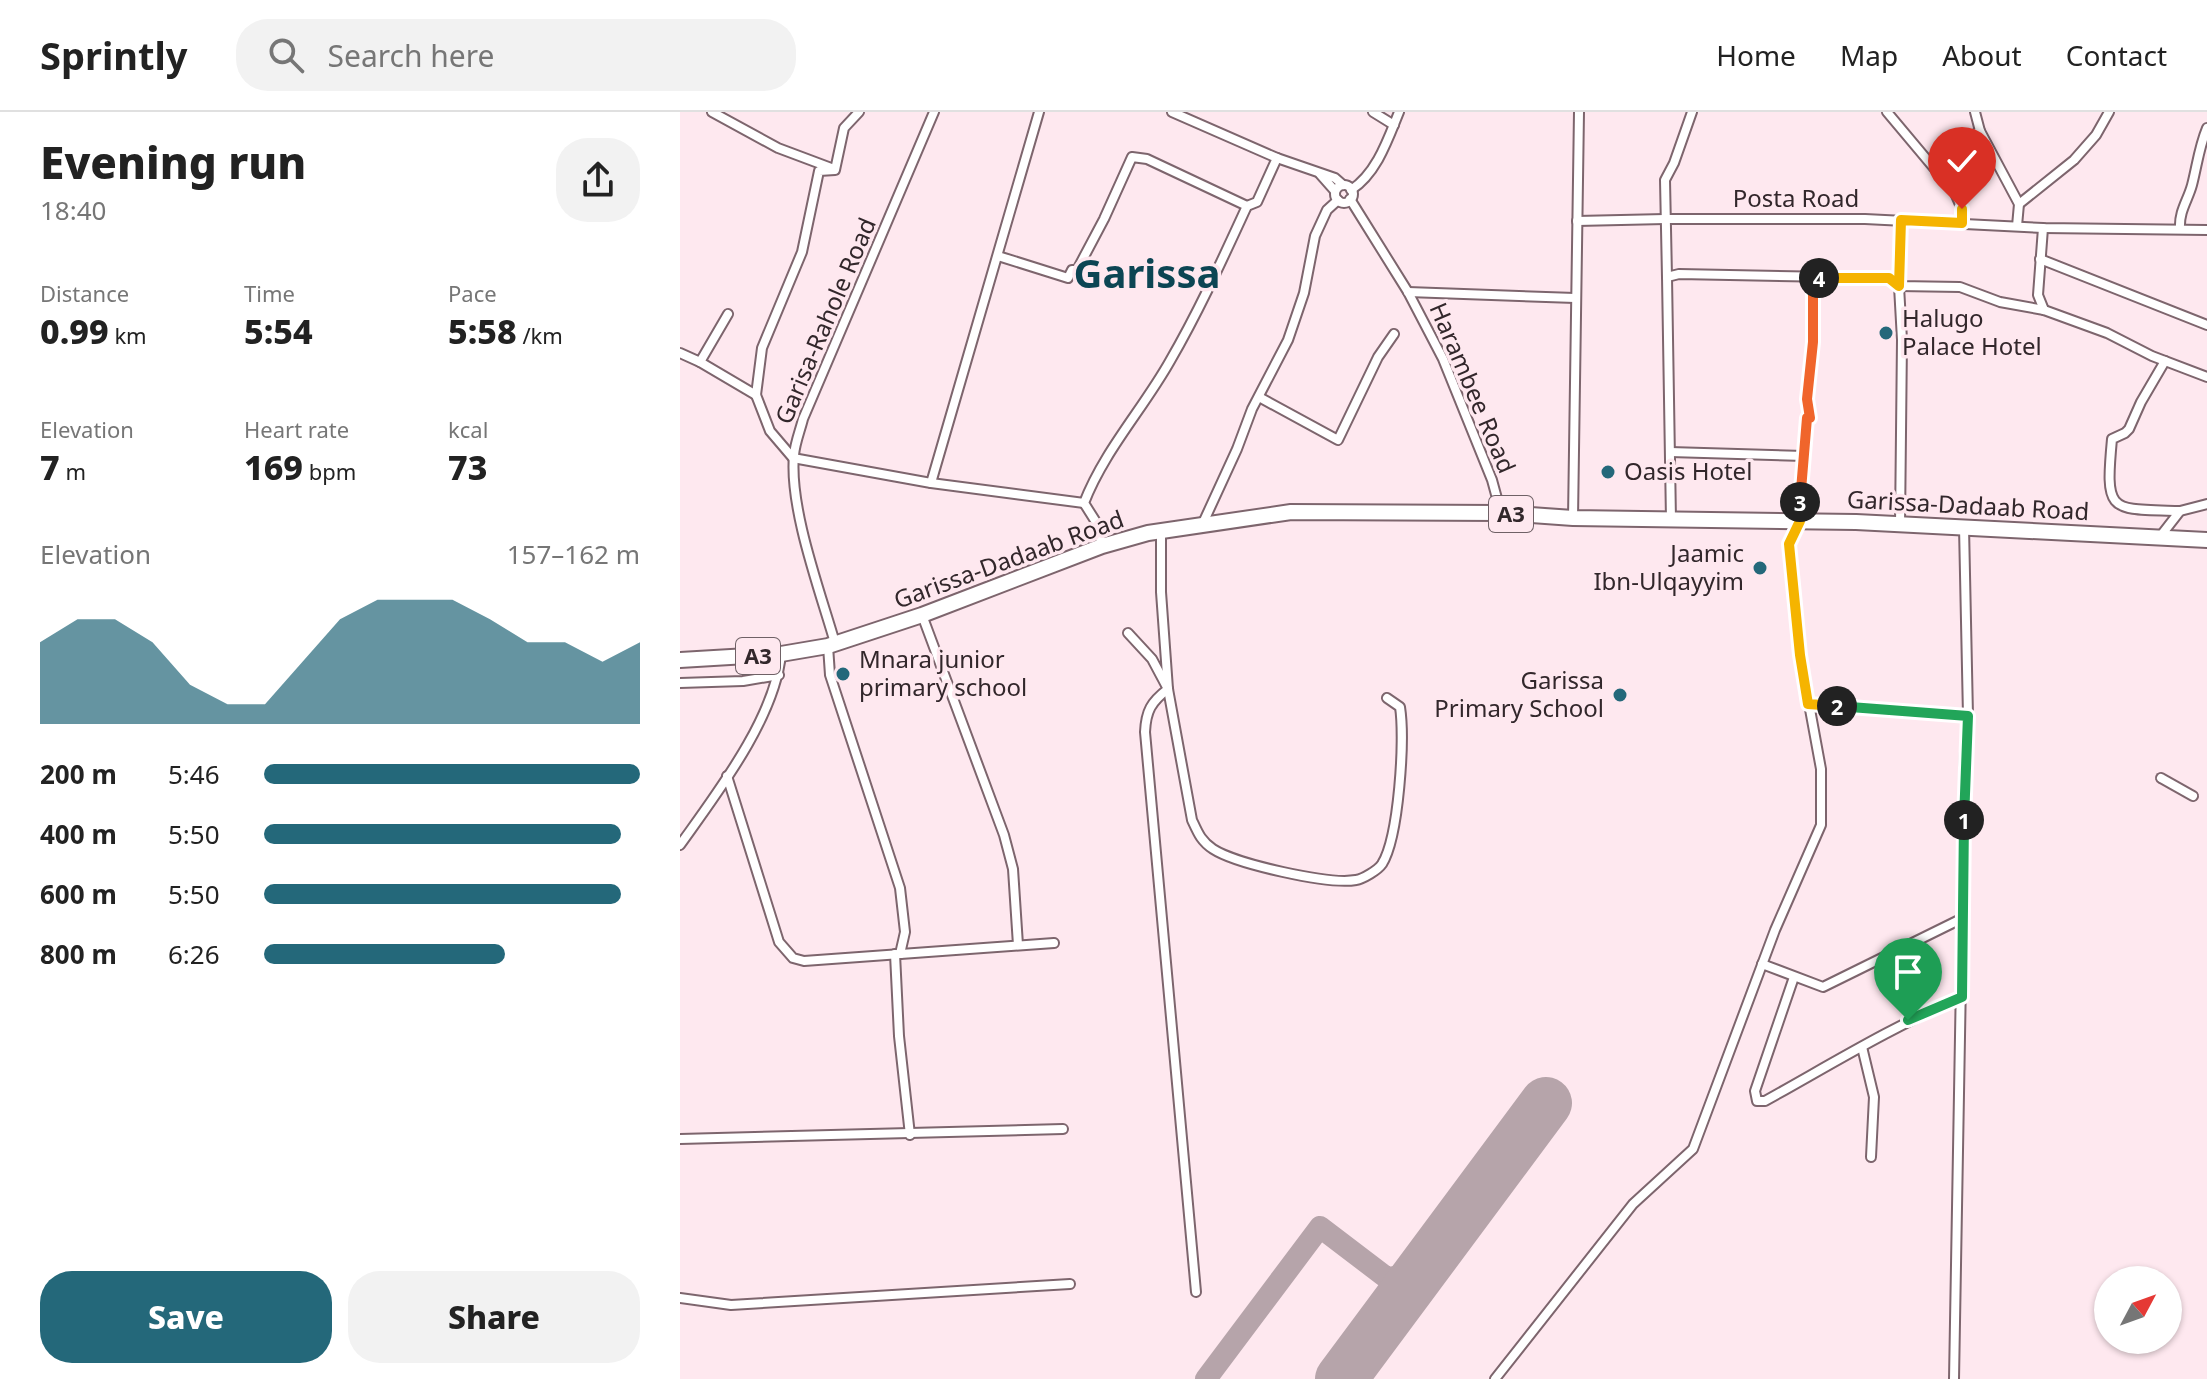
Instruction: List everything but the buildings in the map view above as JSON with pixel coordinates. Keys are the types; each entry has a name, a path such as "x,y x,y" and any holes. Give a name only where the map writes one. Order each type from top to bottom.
{"highway":[{"name":"Garissa-Dadaab Road","path":"832,645 922,615 1102,546 1203,523 1291,512 1501,513 1573,518 1800,521 2207,540"},
{"name":"A3","path":"680,660 781,654 832,645"}],"street":[{"path":"712,112 778,148 835,170"},
{"path":"835,170 844,128 859,112"},
{"name":"Garisa-Rahole Road","path":"910,1135 899,1036 897,954 905,932 900,888 830,675 832,645 799,512 793,458 803,419 934,112"},
{"path":"931,483 1039,112"},
{"name":"Harambee Road","path":"1172,112 1320,174 1344,193 1408,292 1443,359 1492,480 1501,513"},
{"path":"1373,112 1394,125"},
{"path":"1203,523 1288,340 1304,293 1315,236 1327,210 1366,178 1399,112"},
{"path":"1573,518 1579,112"},
{"path":"1671,520 1665,180 1692,112"},
{"path":"1887,112 1960,201 1962,223"},
{"path":"1975,112 1980,131 2019,204 2017,226"},
{"path":"2019,204 2074,160 2096,135 2106,112"},
{"path":"2180,228 2179,218 2193,183 2196,160 2207,128"},
{"path":"1931,162 1980,131"},
{"path":"998,256 1068,278 1072,270 1077,270 1104,219 1132,157 1147,159 1247,206"},
{"path":"1084,503 1109,454 1169,363 1247,206 1257,202 1277,158"},
{"path":"835,170 819,171 802,252 762,348 756,395 770,431 793,458 931,483 1084,503"},
{"path":"1900,525 1901,220"},
{"name":"Posta Road","path":"1577,221 1901,220 2043,228 2207,230"},
{"path":"2043,228 2038,295 2044,310"},
{"path":"2040,259 2207,325"},
{"path":"1667,277 1679,274 1889,278 1899,286 1960,287 2000,302 2044,310 2107,333 2207,377"},
{"path":"1495,1379 1633,1204 1693,1149 1762,964 1821,825 1821,769 1800,655 1789,544 1800,521 1807,418 1810,418 1811,411 1807,399 1813,342 1813,277"},
{"path":"1408,292 1575,298"},
{"path":"700,362 728,314"},
{"path":"1259,397 1338,440 1378,357 1394,334"},
{"path":"680,353 756,395"},
{"path":"2165,361 2129,429 2112,439 2109,469 2111,497 2121,507 2132,510 2180,511 2207,504"},
{"path":"1670,452 1804,456"},
{"path":"1084,503 1096,522 1102,546"},
{"path":"2159,538 2180,511"},
{"path":"1954,1379 1968,716 1964,527"},
{"path":"1161,531 1161,592 1168,689 1192,820 1200,838 1215,851 1276,870 1329,880 1359,880 1381,866 1394,831 1403,729 1400,707 1387,698"},
{"path":"922,615 1004,835 1013,869 1018,945"},
{"path":"1128,633 1152,659 1168,689"},
{"path":"680,845 727,776 773,694 781,654"},
{"path":"680,683 743,681 779,675"},
{"path":"1168,689 1153,701 1146,713 1145,732 1196,1292"},
{"path":"1808,704 1968,716"},
{"path":"727,776 779,942 785,953 793,958 804,961 1054,943"},
{"path":"2161,778 2193,796"},
{"path":"1762,964 1823,987 1963,918"},
{"path":"1794,977 1755,1091 1757,1101 1765,1101 1908,1020 1962,997"},
{"path":"1862,1047 1874,1097 1871,1157"},
{"path":"680,1139 1063,1129"},
{"path":"680,1298 731,1305 1070,1284"}],"taxiway":[{"path":"1206,1379 1320,1227 1387,1278 1405,1276"}],"runway":[{"path":"1341,1379 1546,1103"}],"place":[{"name":"Halugo Palace Hotel","path":"1886,333"},
{"name":"Oasis Hotel","path":"1608,472"},
{"name":"Jaamic Ibn-Ulqayyim","path":"1760,568"},
{"name":"Mnara junior primary school","path":"843,674"},
{"name":"Garissa Primary School","path":"1620,695"}],"district":[{"name":"Garissa","path":"1147,274"}],"route":[{"path":"1908,1020 1962,997 1968,716 1808,704 1789,544 1800,521 1807,418 1810,418 1811,411 1807,399 1813,342 1813,277 1889,278 1899,286 1901,220 1962,223 1962,209"}]}
